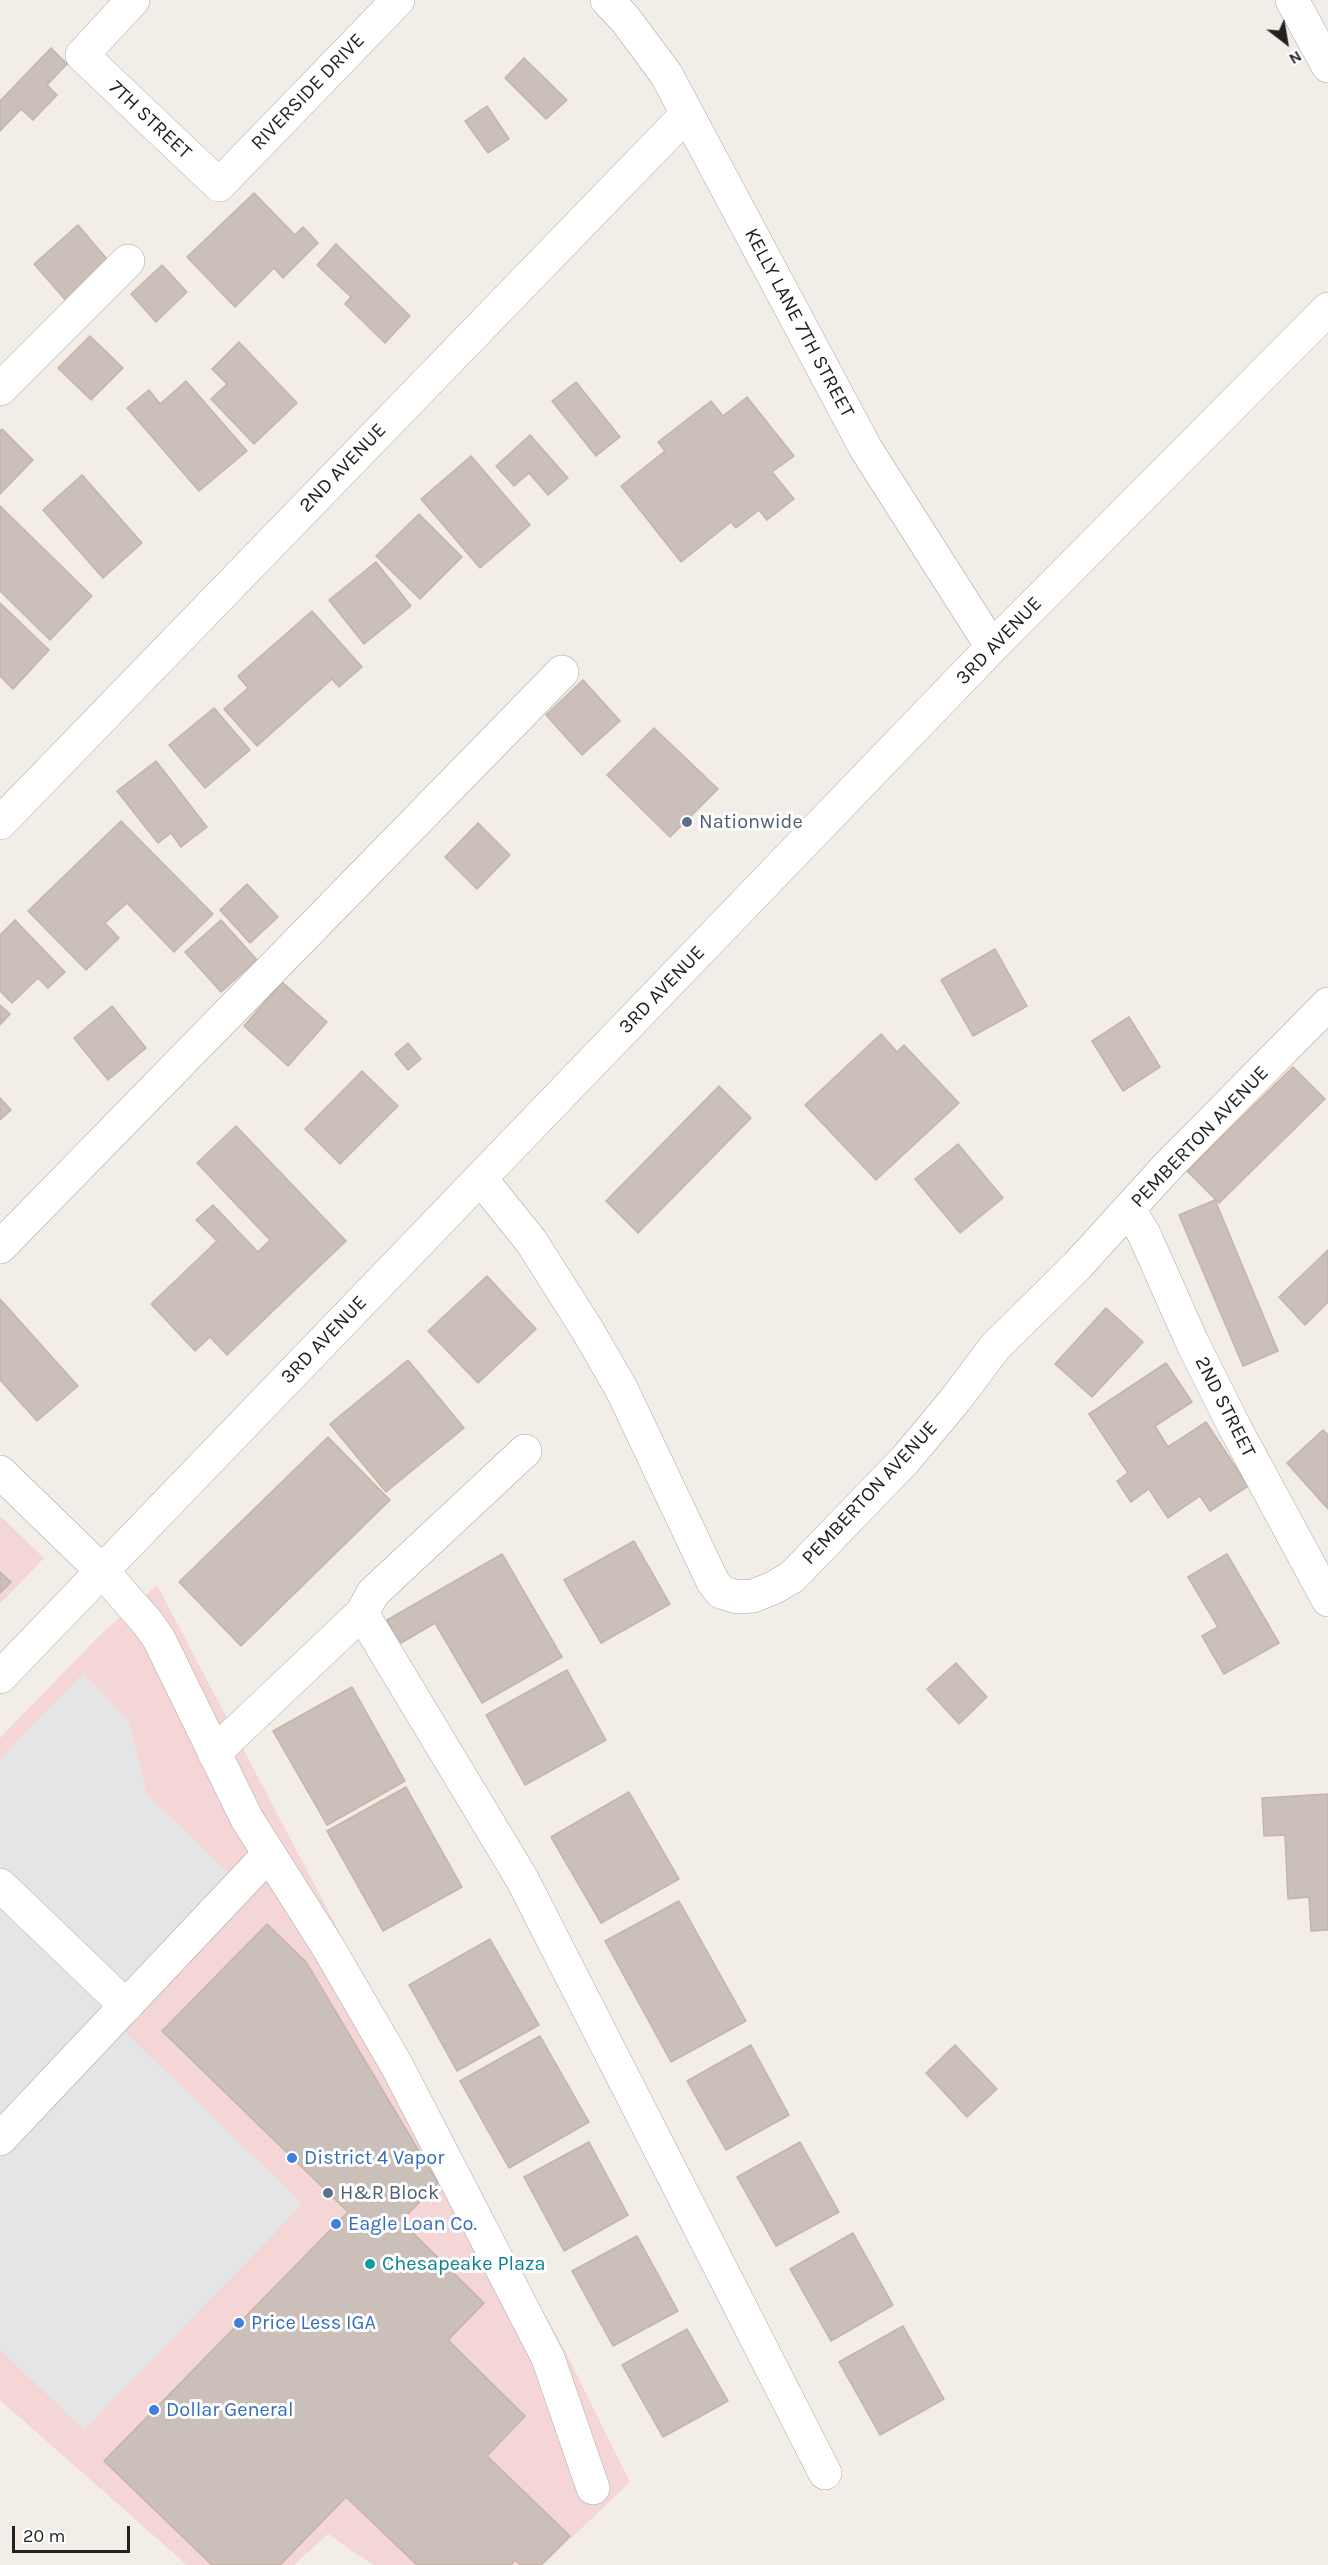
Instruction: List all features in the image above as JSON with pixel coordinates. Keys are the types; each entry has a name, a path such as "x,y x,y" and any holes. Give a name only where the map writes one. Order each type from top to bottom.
{"street":[{"name":"7TH STREET","path":"133,0 82,55 219,185"},
{"name":"RIVERSIDE DRIVE","path":"219,185 398,0"},
{"path":"1292,0 1328,66"},
{"name":"KELLY LANE 7TH STREET","path":"624,6 666,74 866,449 992,647"},
{"name":"2ND AVENUE","path":"0,823 687,114"},
{"path":"0,390 128,261"},
{"name":"3RD AVENUE","path":"0,1677 992,647 1328,309"},
{"path":"0,1247 562,672"},
{"name":"PEMBERTON AVENUE","path":"481,1179 531,1240 622,1390 713,1582 721,1592 737,1597 763,1592 792,1577 905,1460 956,1399 995,1347 1130,1211 1167,1167 1328,1004"},
{"name":"2ND STREET","path":"1130,1211 1144,1234 1233,1426 1328,1600"},
{"path":"214,1753 362,1613 373,1593 525,1450"},
{"path":"0,1472 102,1570 159,1639 247,1819 328,1947 397,2066 548,2358 593,2488"},
{"path":"362,1613 522,1879 825,2473"},
{"path":"0,2139 269,1854"},
{"path":"0,1885 126,2006"}],"shaded area":[{"path":"0,1516 44,1558 0,1604"},
{"path":"157,1585 455,2152 566,2353 630,2482 543,2565 373,2565 328,2534 294,2565 187,2565 0,2400 0,1738 104,1631"},
{"path":"83,1673 129,1720 147,1794 240,1884 113,2020 303,2204 84,2430 0,2350 0,1759"}],"building":[{"path":"51,48 67,64 47,85 57,95 33,120 21,109 0,131 0,101"},
{"path":"524,58 567,100 546,119 505,78"},
{"path":"487,106 509,139 488,153 465,121"},
{"path":"254,193 295,235 303,227 318,243 283,278 274,268 235,307 187,257"},
{"path":"78,225 112,265 69,304 34,264"},
{"path":"336,244 410,316 385,343 345,304 351,297 317,265"},
{"path":"162,265 187,292 156,322 131,294"},
{"path":"90,336 123,368 91,400 58,368"},
{"path":"239,342 297,403 254,444 211,399 227,384 212,369"},
{"path":"186,381 247,451 199,491 127,408 149,390 160,404"},
{"path":"576,382 620,437 596,456 552,401"},
{"path":"747,397 794,456 772,472 794,499 767,520 759,510 736,528 731,522 681,562 621,486 665,451 658,442 711,401 723,416"},
{"path":"2,429 33,460 0,494 0,431"},
{"path":"530,435 568,478 548,495 529,473 514,486 496,466"},
{"path":"471,456 530,525 480,568 421,499"},
{"path":"82,475 142,543 103,578 43,510"},
{"path":"0,506 92,596 50,640 0,591"},
{"path":"419,514 462,557 420,599 376,556"},
{"path":"376,562 411,606 364,644 329,600"},
{"path":"0,603 49,650 13,689 0,676"},
{"path":"312,611 362,667 339,687 332,679 257,746 224,709 248,688 238,676"},
{"path":"583,680 620,721 582,755 546,715"},
{"path":"214,708 250,750 205,788 169,745"},
{"path":"654,728 718,789 670,837 607,775"},
{"path":"156,761 207,827 181,847 171,833 158,843 117,791"},
{"path":"121,821 213,914 174,952 127,903 105,923 119,938 86,970 28,911"},
{"path":"478,823 510,855 477,889 445,857"},
{"path":"247,884 278,917 250,943 220,910"},
{"path":"15,920 65,972 48,988 38,978 12,1003 0,991 0,935"},
{"path":"221,920 257,960 221,992 185,952"},
{"path":"995,949 1027,1006 973,1036 941,980"},
{"path":"282,982 327,1022 288,1066 244,1026"},
{"path":"0,1005 10,1014 0,1025"},
{"path":"112,1006 146,1048 108,1080 74,1038"},
{"path":"1129,1017 1160,1067 1123,1091 1092,1041"},
{"path":"881,1034 897,1052 904,1045 959,1103 876,1180 805,1105"},
{"path":"408,1043 421,1059 408,1070 395,1054"},
{"path":"1293,1067 1325,1099 1219,1203 1187,1171"},
{"path":"362,1071 398,1106 340,1164 305,1129"},
{"path":"719,1086 751,1118 638,1233 606,1201"},
{"path":"0,1098 11,1110 0,1120"},
{"path":"236,1126 346,1241 227,1355 210,1337 195,1351 151,1304 217,1241 196,1220 213,1205 258,1252 270,1240 197,1163"},
{"path":"958,1144 1003,1198 960,1233 915,1179"},
{"path":"1215,1200 1278,1351 1243,1366 1179,1215"},
{"path":"1328,1250 1328,1302 1305,1325 1279,1297"},
{"path":"487,1276 536,1329 478,1383 428,1331"},
{"path":"0,1299 78,1386 37,1421 0,1380"},
{"path":"1106,1308 1143,1342 1092,1397 1055,1364"},
{"path":"408,1360 464,1428 386,1492 330,1424"},
{"path":"1166,1363 1192,1402 1155,1426 1168,1447 1206,1422 1248,1486 1210,1511 1200,1496 1168,1518 1149,1489 1131,1502 1117,1481 1128,1473 1089,1414"},
{"path":"1323,1430 1328,1435 1328,1509 1287,1463"},
{"path":"328,1437 390,1500 241,1646 179,1582"},
{"path":"634,1541 670,1604 601,1643 564,1580"},
{"path":"502,1554 562,1657 482,1703 435,1623 401,1643 387,1620"},
{"path":"1227,1554 1279,1643 1224,1674 1202,1636 1218,1627 1188,1577"},
{"path":"0,1572 11,1582 0,1593"},
{"path":"956,1663 987,1697 959,1724 927,1689"},
{"path":"567,1670 606,1740 525,1785 486,1715"},
{"path":"352,1687 405,1781 327,1825 273,1731"},
{"path":"406,1787 462,1887 383,1931 327,1831"},
{"path":"629,1792 679,1879 601,1923 551,1837"},
{"path":"1328,1794 1328,1930 1311,1931 1309,1897 1288,1899 1285,1835 1264,1836 1262,1798"},
{"path":"679,1901 746,2021 671,2062 605,1941"},
{"name":"Chesapeake Plaza","path":"267,1924 306,1962 438,2183 401,2221 484,2303 448,2340 525,2416 487,2456 570,2536 541,2565 521,2565 515,2560 511,2565 417,2565 346,2497 280,2565 212,2565 104,2461 348,2212 162,2031"},
{"path":"490,1939 539,2025 457,2071 409,1985"},
{"path":"540,2036 589,2122 509,2168 460,2081"},
{"path":"751,2045 789,2115 726,2150 687,2081"},
{"path":"955,2045 997,2089 967,2117 926,2073"},
{"path":"589,2142 628,2215 564,2251 524,2177"},
{"path":"800,2142 839,2212 776,2246 737,2177"},
{"path":"853,2233 893,2305 831,2341 790,2269"},
{"path":"637,2236 678,2311 613,2346 572,2271"},
{"path":"903,2326 944,2399 880,2435 839,2362"},
{"path":"687,2329 728,2401 663,2437 622,2365"}],"place":[{"name":"Nationwide","path":"687,822"},
{"name":"District 4 Vapor","path":"292,2158"},
{"name":"H&R Block","path":"328,2193"},
{"name":"Eagle Loan Co.","path":"336,2224"},
{"name":"Chesapeake Plaza","path":"370,2264"},
{"name":"Price Less IGA","path":"239,2323"},
{"name":"Dollar General","path":"154,2410"}]}
